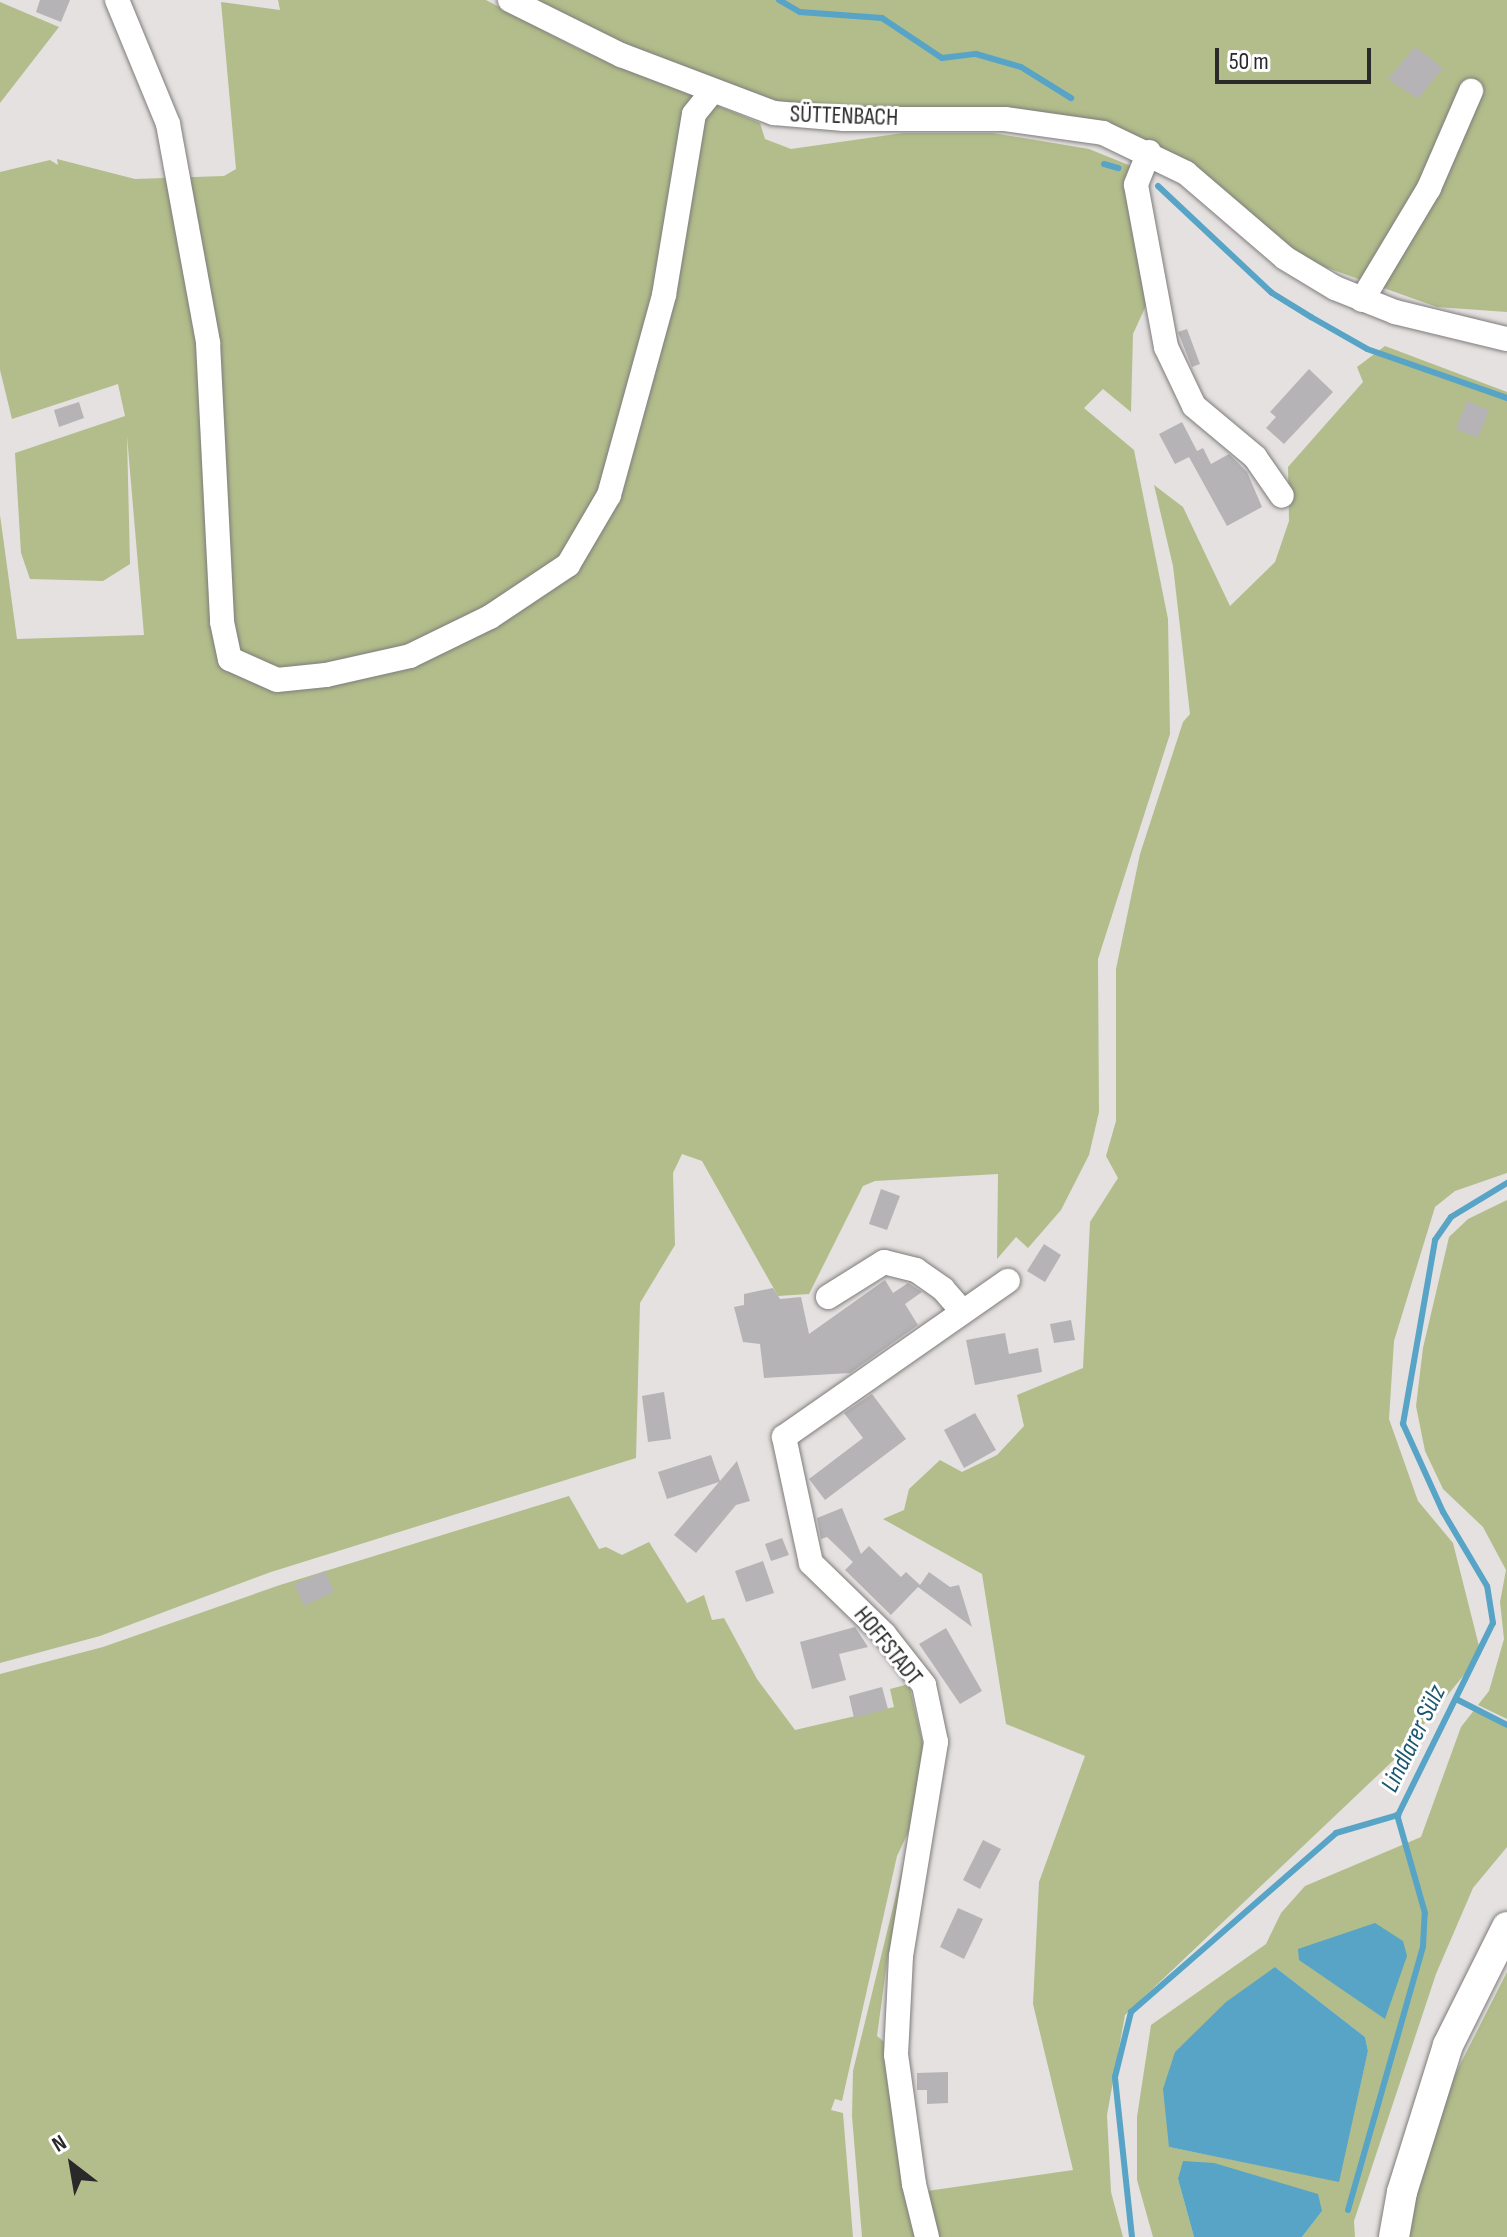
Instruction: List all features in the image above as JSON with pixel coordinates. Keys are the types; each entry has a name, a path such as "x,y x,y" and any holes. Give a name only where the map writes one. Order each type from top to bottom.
{"main road":[{"path":"1394,2237 1402,2192 1448,2045 1507,1927"}],"street":[{"path":"117,0 168,124 208,343 222,622 230,659 277,680 326,675 410,656 490,617 568,565 609,495 664,295 694,114 711,93"},
{"name":"SÜTTENBACH","path":"510,0 711,93 755,109 812,118 1048,122 1103,133 1149,152 1186,173 1285,258 1362,300 1507,339"},
{"path":"1362,300 1429,188 1471,91"},
{"path":"1149,152 1136,185 1166,347 1194,406 1255,457 1282,496"},
{"path":"828,1297 884,1262 916,1270 943,1289 963,1312"},
{"name":"HOFFSTADT","path":"927,2237 914,2184 896,2055 901,1956 936,1742 924,1685 884,1634 811,1563 784,1437 1008,1281"}],"green space":[{"path":"278,0 486,0 577,48 760,123 765,139 791,149 903,133 993,133 1089,149 1131,166 1149,299 1133,334 1131,412 1103,389 1084,408 1134,450 1168,619 1170,734 1098,959 1099,1112 1089,1155 1061,1210 1028,1248 1016,1237 997,1259 998,1174 875,1181 863,1186 809,1294 778,1296 702,1161 682,1154 673,1173 675,1245 640,1303 636,1458 271,1572 100,1636 0,1663 0,515 17,639 144,635 127,436 130,564 103,581 30,579 21,553 15,453 125,416 118,384 12,419 0,370 0,172 50,160 58,165 57,159 135,179 224,176 236,169 221,2 280,10"},
{"path":"524,0 1507,0 1507,312 1437,307 1305,260 1126,132 1045,113 866,112 708,92"},
{"path":"0,2 59,27 0,103"},
{"path":"1385,346 1507,392 1507,1173 1455,1191 1435,1207 1394,1341 1389,1419 1418,1501 1453,1543 1481,1654 1398,1756 1125,2015 1107,2115 1111,2192 1123,2237 862,2237 852,2116 853,2071 909,1842 896,1945 888,1955 877,2036 888,2045 894,2133 906,2194 1073,2170 1033,2004 1039,1882 1085,1756 1006,1724 982,1574 883,1519 904,1510 909,1489 940,1460 962,1472 997,1455 1024,1426 1017,1395 1083,1368 1090,1222 1118,1178 1106,1156 1116,1121 1116,969 1140,854 1183,722 1190,714 1173,566 1154,485 1183,507 1230,606 1275,562 1289,521 1288,467 1363,382 1357,367"},
{"path":"1507,1200 1507,1719 1478,1705 1489,1691 1504,1639 1500,1602 1506,1570 1483,1527 1443,1489 1425,1451 1416,1406 1423,1348 1449,1237 1468,1219"},
{"path":"569,1496 599,1549 606,1547 622,1555 649,1542 687,1603 704,1595 712,1620 724,1618 757,1679 795,1730 894,1707 890,1689 909,1684 923,1744 926,1795 897,1856 842,2101 835,2099 831,2110 843,2113 853,2237 0,2237 0,1674 103,1647 280,1585"},
{"path":"1475,1709 1507,1725 1507,1847 1473,1888 1436,1974 1354,2221 1355,2237 1302,2237 1322,2211 1178,2179 1194,2237 1153,2237 1137,2180 1137,2117 1151,2025 1266,1944 1281,1913 1305,1886 1421,1837 1461,1727","holes":["1275,1967 1365,2037 1368,2051 1338,2181 1169,2147"]},
{"path":"1507,1972 1507,2237 1406,2237 1438,2108"}],"water":[{"path":"1375,1923 1403,1941 1407,1956 1385,2019 1299,1960 1298,1949"},
{"path":"1275,1967 1365,2037 1368,2051 1339,2182 1169,2147 1163,2089 1175,2052 1226,2002"},
{"path":"1183,2161 1214,2163 1318,2194 1322,2211 1302,2237 1194,2237 1178,2179"}],"building":[{"path":"40,0 70,0 61,22 36,12"},
{"path":"1415,47 1443,68 1418,99 1388,79"},
{"path":"1187,329 1200,364 1192,367 1178,332"},
{"path":"1309,369 1333,392 1284,444 1266,428 1276,417 1270,412"},
{"path":"1467,401 1489,410 1478,438 1456,429"},
{"path":"79,402 84,418 59,427 54,410"},
{"path":"1182,422 1197,451 1203,448 1211,464 1229,454 1247,472 1262,507 1227,526 1189,457 1175,464 1159,434"},
{"path":"881,1189 900,1196 887,1230 869,1224"},
{"path":"1044,1244 1061,1255 1045,1282 1027,1271"},
{"path":"885,1280 893,1293 908,1283 922,1292 905,1304 918,1325 850,1373 764,1378 760,1344 743,1342 734,1307 744,1305 744,1294 773,1288 780,1299 801,1297 809,1334"},
{"path":"1071,1320 1075,1340 1054,1343 1050,1324"},
{"path":"1005,1333 1009,1354 1038,1348 1042,1372 975,1385 966,1340"},
{"path":"664,1392 671,1439 648,1442 642,1396"},
{"path":"872,1394 906,1439 825,1500 809,1479 863,1438 844,1413"},
{"path":"975,1413 996,1450 964,1468 944,1430"},
{"path":"711,1455 720,1481 737,1461 750,1501 736,1505 696,1553 674,1535 719,1482 667,1499 658,1472"},
{"path":"842,1508 861,1554 869,1546 901,1577 906,1572 920,1585 929,1572 950,1587 959,1585 972,1627 918,1587 891,1615 845,1570 853,1562 827,1537 821,1539 817,1518"},
{"path":"782,1538 789,1555 771,1561 765,1544"},
{"path":"763,1561 774,1593 746,1602 735,1571"},
{"path":"325,1571 334,1592 304,1606 294,1584"},
{"path":"855,1627 868,1647 839,1654 846,1680 812,1689 800,1642"},
{"path":"946,1628 982,1691 960,1704 919,1644"},
{"path":"882,1687 888,1709 854,1718 849,1696"},
{"path":"983,1840 1001,1849 980,1889 963,1880"},
{"path":"958,1908 983,1919 964,1959 940,1947"},
{"path":"948,2072 948,2103 927,2104 927,2090 917,2090 917,2073"}],"waterway":[{"path":"779,0 800,12 882,18 942,58 976,54 1021,67 1071,98"},
{"path":"1104,164 1118,168"},
{"path":"1158,186 1272,293 1311,317 1367,349 1507,398"},
{"name":"Lindlarer Sülz","path":"1132,2237 1115,2077 1131,2012 1336,1833 1398,1815 1493,1623 1487,1586 1443,1512 1403,1424 1435,1240 1451,1217 1507,1183"},
{"path":"1456,1699 1507,1725"},
{"path":"1348,2210 1423,1946 1425,1913 1397,1815"}]}
